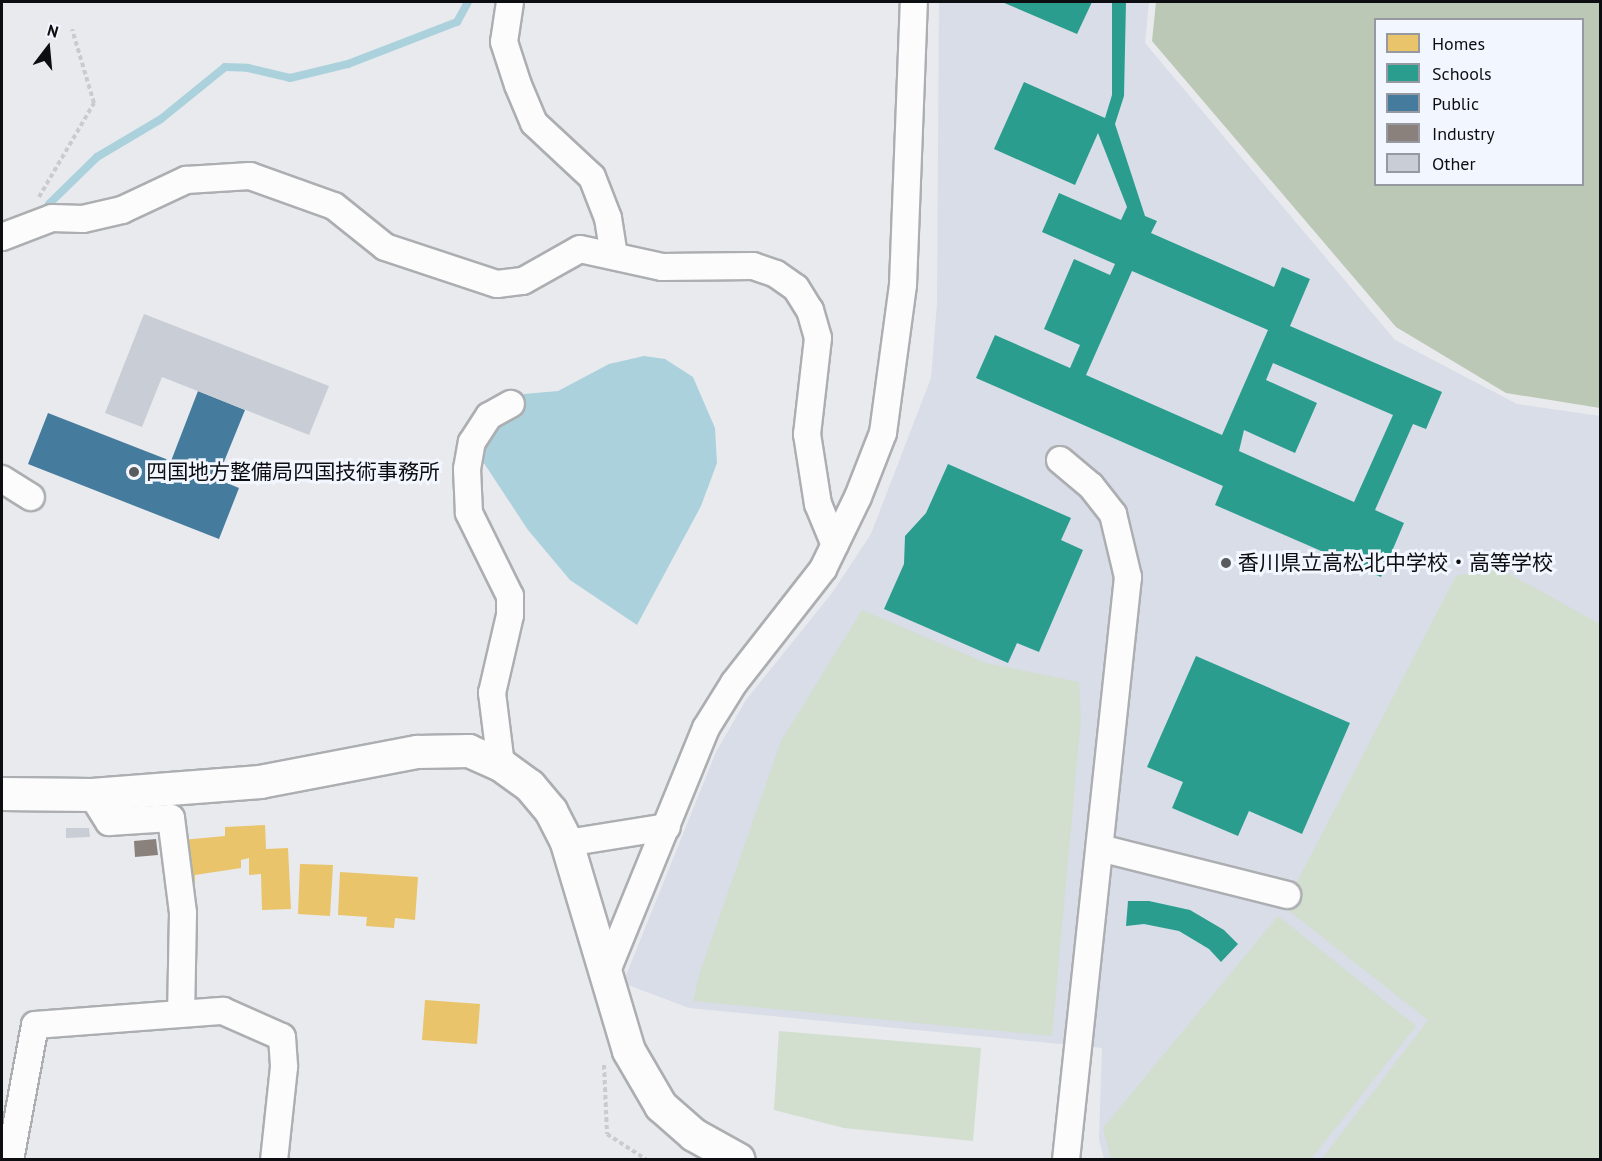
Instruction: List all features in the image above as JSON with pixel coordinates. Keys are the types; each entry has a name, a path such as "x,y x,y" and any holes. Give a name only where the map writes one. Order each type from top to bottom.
{"street":[{"path":"510,2 504,42 522,94 534,123 592,177 608,218 614,255"},
{"path":"606,974 706,729 734,683 823,569 883,433 896,357 903,285 914,2"},
{"path":"2,237 52,218 83,219 122,210 186,180 250,176 334,206 385,247 497,284 523,281 580,249 662,267 753,266 776,274 796,288 810,310 818,338 807,434 818,504 835,545"},
{"path":"2,258 29,226"},
{"path":"501,765 492,693 510,615 510,596 469,513 467,469 472,442 489,416 511,404"},
{"path":"1060,460 1091,486 1113,514 1128,578 1066,1160"},
{"path":"2,479 31,498"},
{"path":"2,794 92,795 260,782 418,752 469,752 501,765 530,786 551,811 567,843 629,1051 661,1106 694,1135 739,1160"},
{"path":"92,795 109,822 171,818 183,913 181,1012"},
{"path":"567,843 667,827"},
{"path":"1100,848 1287,895"},
{"path":"10,1160 35,1025 181,1012 223,1011 282,1037 284,1067 274,1160"}],"path":[{"path":"29,226 36,201 94,103 72,29"},
{"path":"614,1059 605,1064 603,1071 607,1134 647,1160"}],"shaded area":[{"name":"香川県立高松北中学校・高等学校","path":"939,2 1149,2 1145,43 1395,340 1517,404 1600,416 1600,1159 1104,1159 1099,1139 1102,1048 689,1008 623,983 716,752 746,700 832,593 871,534 931,378 937,303"}],"green space":[{"path":"1156,2 1600,2 1600,408 1506,393 1396,327 1152,41"},
{"path":"1497,567 1600,624 1600,1159 1322,1159 1428,1020 1284,907 1456,576"},
{"path":"862,610 986,663 1079,682 1081,719 1052,1036 693,1001 700,972 781,741"},
{"path":"1278,916 1416,1026 1311,1159 1111,1159 1103,1128"},
{"path":"779,1031 981,1048 973,1141 844,1128 774,1110"}],"water":[{"path":"644,356 665,359 693,377 715,428 717,463 701,506 637,625 570,580 528,530 476,451 492,422 523,414 524,394 558,391 609,364"}],"building: Homes":[{"path":"265,825 266,849 288,848 291,909 262,910 261,874 249,875 249,858 241,860 241,868 195,875 195,882 185,882 182,840 225,836 225,827"},
{"path":"300,864 333,865 330,916 298,914"},
{"path":"340,872 418,877 415,920 395,918 394,928 366,926 367,917 338,915"},
{"path":"425,1000 480,1004 477,1044 422,1040"}],"building: Schools":[{"path":"1002,2 1092,2 1077,34"},
{"path":"1112,2 1126,2 1124,96 1115,124 1145,216 1157,221 1151,233 1274,287 1282,267 1310,279 1290,326 1442,392 1426,429 1413,424 1375,510 1404,523 1381,577 1215,505 1223,486 976,378 995,335 1070,368 1080,345 1044,329 1074,259 1110,275 1115,264 1042,232 1059,193 1121,220 1127,207 1098,133 1075,185 994,149 1024,82 1105,118 1112,95","holes":["1132,271 1268,330 1222,435 1086,375","1273,363 1393,415 1354,502 1239,451 1244,430 1295,453 1317,403 1266,380"]},
{"path":"948,464 1071,518 1061,540 1083,550 1039,652 1017,643 1008,663 884,609 904,564 905,536 926,513"},
{"path":"1196,656 1350,723 1302,834 1249,811 1238,836 1172,808 1183,782 1147,767"},
{"path":"1128,901 1149,901 1190,910 1224,930 1238,944 1221,962 1209,949 1179,931 1144,924 1126,926"}],"building: Public":[{"name":"四国地方整備局四国技術事務所","path":"198,391 245,410 217,479 239,488 219,539 28,464 48,413 171,461"}],"building: Industry":[{"path":"156,839 158,855 135,857 134,841"}],"building: Other":[{"path":"144,314 329,386 309,435 162,377 142,427 105,413"},
{"path":"66,828 89,828 90,837 66,838"}],"waterway":[{"path":"49,204 97,157 161,119 225,67 248,68 290,78 348,64 457,22 468,2"}],"place":[{"name":"四国地方整備局四国技術事務所","path":"134,472"},
{"name":"香川県立高松北中学校・高等学校","path":"1226,563"}]}
